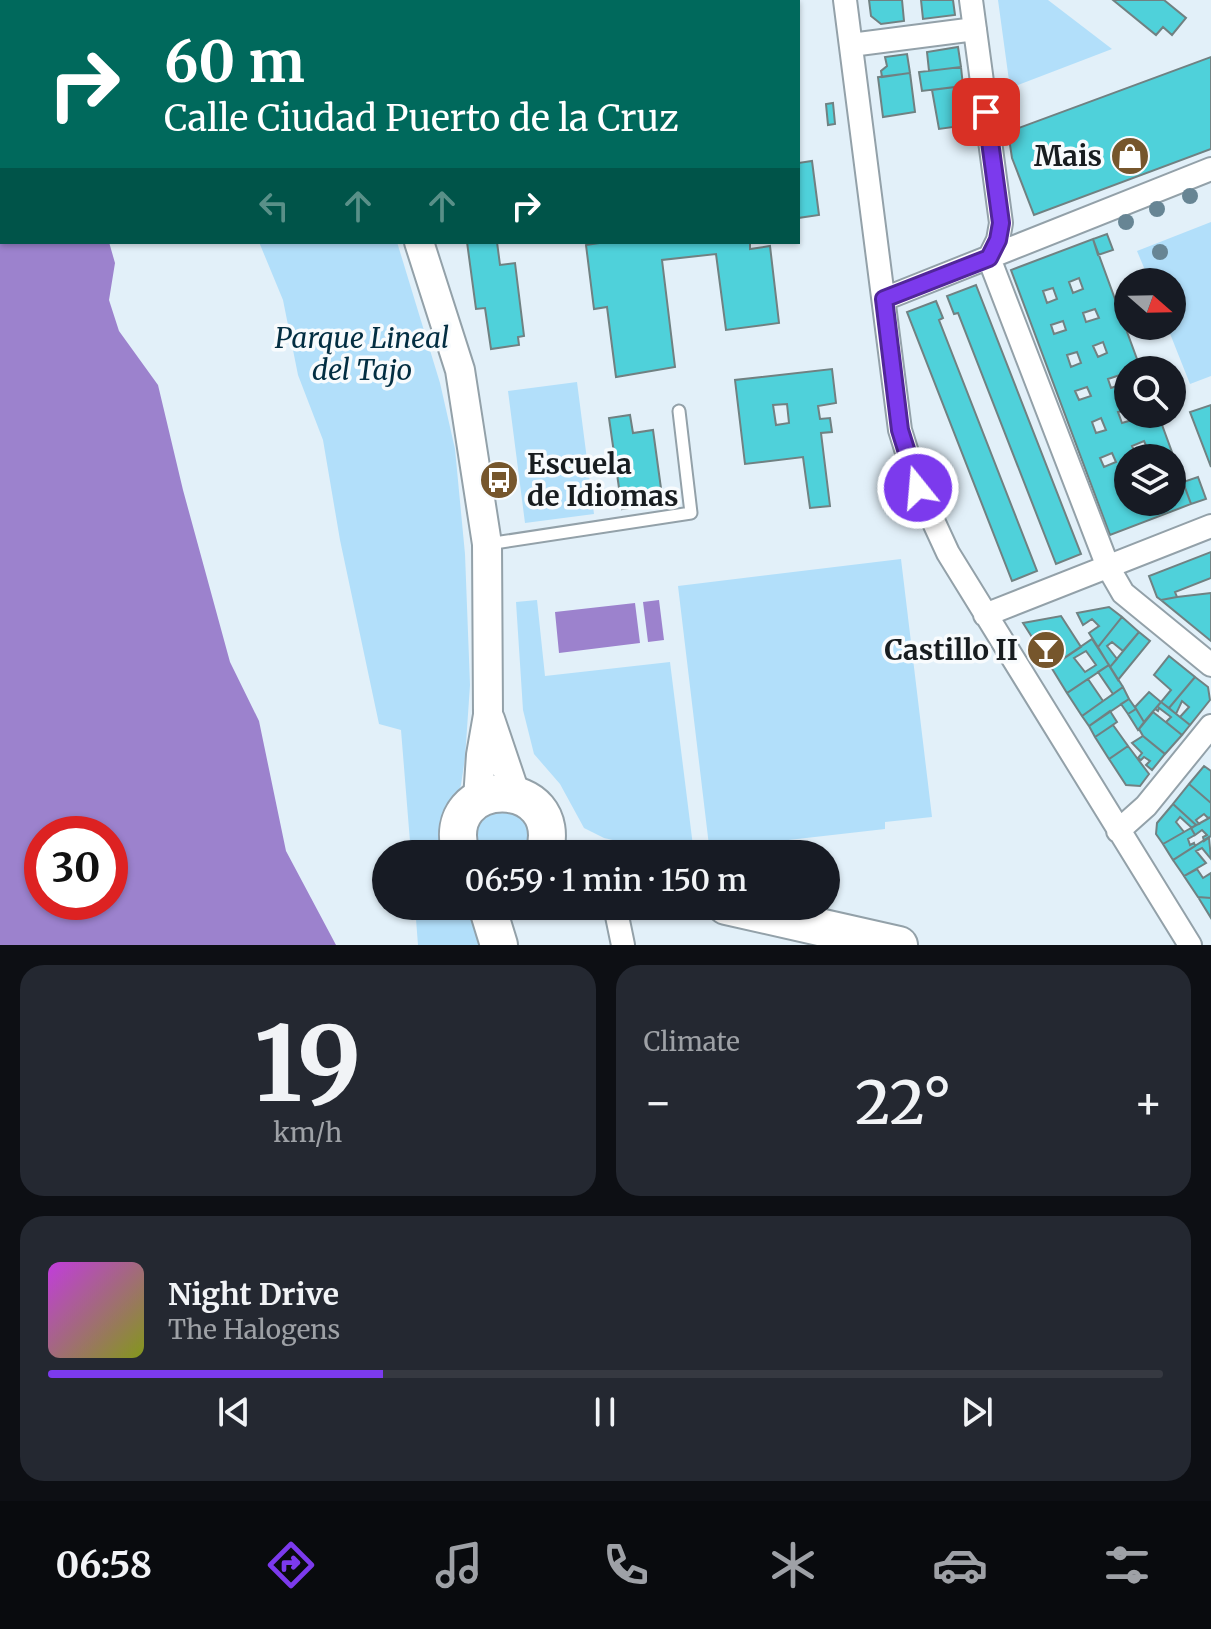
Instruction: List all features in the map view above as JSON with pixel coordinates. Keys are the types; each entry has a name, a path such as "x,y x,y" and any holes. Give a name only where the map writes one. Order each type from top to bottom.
{"main road":[{"path":"457,840 459,824 466,809 478,799 495,792 515,793 537,807 551,840"},
{"path":"491,920 499,944"},
{"path":"499,944 507,920"},
{"path":"788,920 899,945"}],"street":[{"path":"845,0 900,430 918,488 948,553 1190,945"},
{"path":"971,0 1001,223 998,240 989,258 1108,567 1123,593 1211,665"},
{"path":"851,45 975,29"},
{"path":"884,299 1211,169"},
{"path":"420,244 460,370 487,544 488,715 478,799"},
{"path":"985,615 1211,526"},
{"path":"488,715 515,793"},
{"path":"1118,831 1146,806 1211,726"},
{"path":"618,920 623,945"}],"lane":[{"path":"487,544 691,513 679,411"}],"green space":[{"path":"998,0 1048,0 1112,49 1010,88"},
{"path":"1211,222 1211,376 1190,384 1186,374 1186,356 1179,356 1173,340 1186,340 1186,268 1144,268 1137,251"},
{"name":"Parque Lineal del Tajo","path":"260,244 398,244 440,383 455,449 465,554 470,685 465,758 461,785 452,811 453,840 410,840 401,730 379,724 340,540 323,440 298,375 283,300"},
{"path":"577,382 594,514 525,523 508,391"},
{"path":"901,559 932,817 885,822 885,829 788,840 708,840 678,586"},
{"path":"537,600 545,676 670,662 692,840 613,840 584,828 560,784 534,754 523,710 516,602"},
{"path":"491,808 519,812 530,832 530,840 474,840 472,830"},
{"path":"416,920 476,920 479,945 418,945"}],"shaded area":[{"path":"0,244 110,244 115,263 109,300 119,331 158,385 230,662 259,721 286,851 336,945 0,945"},
{"path":"659,600 664,640 648,642 643,602"},
{"path":"635,603 640,643 559,653 555,612"}],"building":[{"path":"869,0 902,0 904,21 881,24 871,16"},
{"path":"921,0 953,0 955,15 923,19"},
{"path":"1113,0 1164,0 1186,18 1172,35 1163,27 1156,35"},
{"path":"958,47 961,67 929,71 927,52"},
{"path":"907,54 910,73 882,77 881,71 887,66 885,57"},
{"path":"1211,57 1211,149 1034,215 1012,158 1008,132"},
{"path":"961,67 963,86 922,91 919,72"},
{"path":"910,73 915,112 883,117 878,77"},
{"path":"963,86 965,102 961,102 962,109 966,109 968,125 939,129 932,90"},
{"path":"833,103 835,124 828,125 826,104"},
{"path":"812,161 819,215 800,218 800,163"},
{"path":"1107,234 1113,250 1098,255 1093,239"},
{"path":"1093,239 1114,296 1114,340 1130,340 1136,356 1114,356 1114,377 1108,379 1111,388 1114,387 1114,428 1163,428 1169,444 1145,444 1144,441 1114,444 1114,458 1112,453 1100,458 1104,467 1114,463 1114,516 1160,516 1110,535 1011,270","holes":["1079,278 1083,289 1073,293 1069,282","1053,288 1057,299 1047,303 1043,291","1095,309 1099,318 1086,322 1083,313","1063,321 1066,330 1054,334 1051,325","1103,342 1107,353 1098,357 1093,346","1077,352 1081,363 1071,367 1067,355","1087,387 1091,396 1079,400 1075,391","1101,418 1106,430 1096,433 1092,422"]},
{"path":"467,244 497,244 500,265 515,263 524,336 518,337 519,345 491,349 485,308 476,309"},
{"path":"750,244 750,249 770,246 779,323 726,330 716,254 662,260 675,367 616,377 607,307 594,309 586,245"},
{"path":"976,285 1081,554 1056,564 958,313 954,314 947,296"},
{"path":"936,301 943,318 939,320 1037,571 1012,581 907,312"},
{"path":"832,369 836,403 818,406 820,419 830,418 832,432 821,433 830,506 810,508 803,457 745,464 735,380","holes":["787,404 789,423 776,425 773,405"]},
{"path":"1211,405 1211,467 1190,412"},
{"path":"630,415 633,433 653,430 663,503 622,509 609,418"},
{"path":"1198,477 1206,499 1191,504 1186,481"},
{"path":"1211,552 1211,578 1175,592 1177,597 1161,600 1157,597 1149,576"},
{"path":"1211,593 1211,641 1161,600 1177,597"},
{"path":"1109,607 1122,617 1098,647 1089,633 1099,626 1092,619 1083,625 1077,613"},
{"path":"1061,616 1081,647 1051,667 1023,623"},
{"path":"1122,617 1139,632 1123,651 1112,642 1107,646 1117,659 1110,667 1098,647"},
{"path":"1139,632 1150,641 1118,680 1110,667"},
{"path":"1092,639 1109,665 1067,693 1051,667","holes":["1086,651 1096,665 1085,672 1074,658"]},
{"path":"1169,656 1195,677 1169,708 1161,702 1171,690 1154,675"},
{"path":"1109,665 1123,687 1113,694 1098,672"},
{"path":"1195,677 1208,687 1210,700 1190,725 1180,717 1189,707 1182,701 1176,714 1169,708"},
{"path":"1088,679 1103,701 1082,716 1067,693"},
{"path":"1123,687 1129,699 1089,726 1082,716"},
{"path":"1149,692 1161,702 1144,722 1135,707"},
{"path":"1129,699 1136,709 1128,714 1121,704"},
{"path":"1161,702 1190,725 1182,735 1166,722 1171,717 1159,708 1158,711 1155,709"},
{"path":"1136,709 1144,722 1138,730 1128,714"},
{"path":"1110,711 1117,722 1095,737 1089,726"},
{"path":"1153,712 1182,735 1165,754 1139,729"},
{"path":"1113,725 1128,746 1109,759 1095,737"},
{"path":"1143,736 1165,754 1152,770 1146,765 1150,761 1144,757 1141,760 1138,758 1142,753 1132,743"},
{"path":"1128,746 1149,774 1140,786 1126,785 1109,759"},
{"path":"1204,766 1211,771 1211,803 1189,784"},
{"path":"1189,784 1211,803 1211,817 1204,814 1196,820 1199,824 1196,825 1173,804"},
{"path":"1173,804 1196,825 1192,828 1180,817 1176,822 1184,832 1163,844 1156,834 1157,823"},
{"path":"1211,817 1211,836 1204,841 1203,837 1207,835 1202,830 1195,835 1191,828"},
{"path":"1191,828 1195,835 1188,839 1190,845 1194,843 1195,846 1173,860 1163,844"},
{"path":"1209,837 1211,859 1202,848 1196,851 1206,863 1184,876 1173,860"},
{"path":"1197,869 1203,878 1211,873 1211,898 1198,897 1184,876"},
{"path":"1198,897 1211,898 1211,918"}],"place":[{"name":"Mais","path":"1130,156"},
{"name":"Escuela de Idiomas","path":"499,480"},
{"name":"Castillo II","path":"1046,650"}],"route":[{"path":"918,488 900,430 884,299 989,258 998,240 1001,223 986,112"}]}
